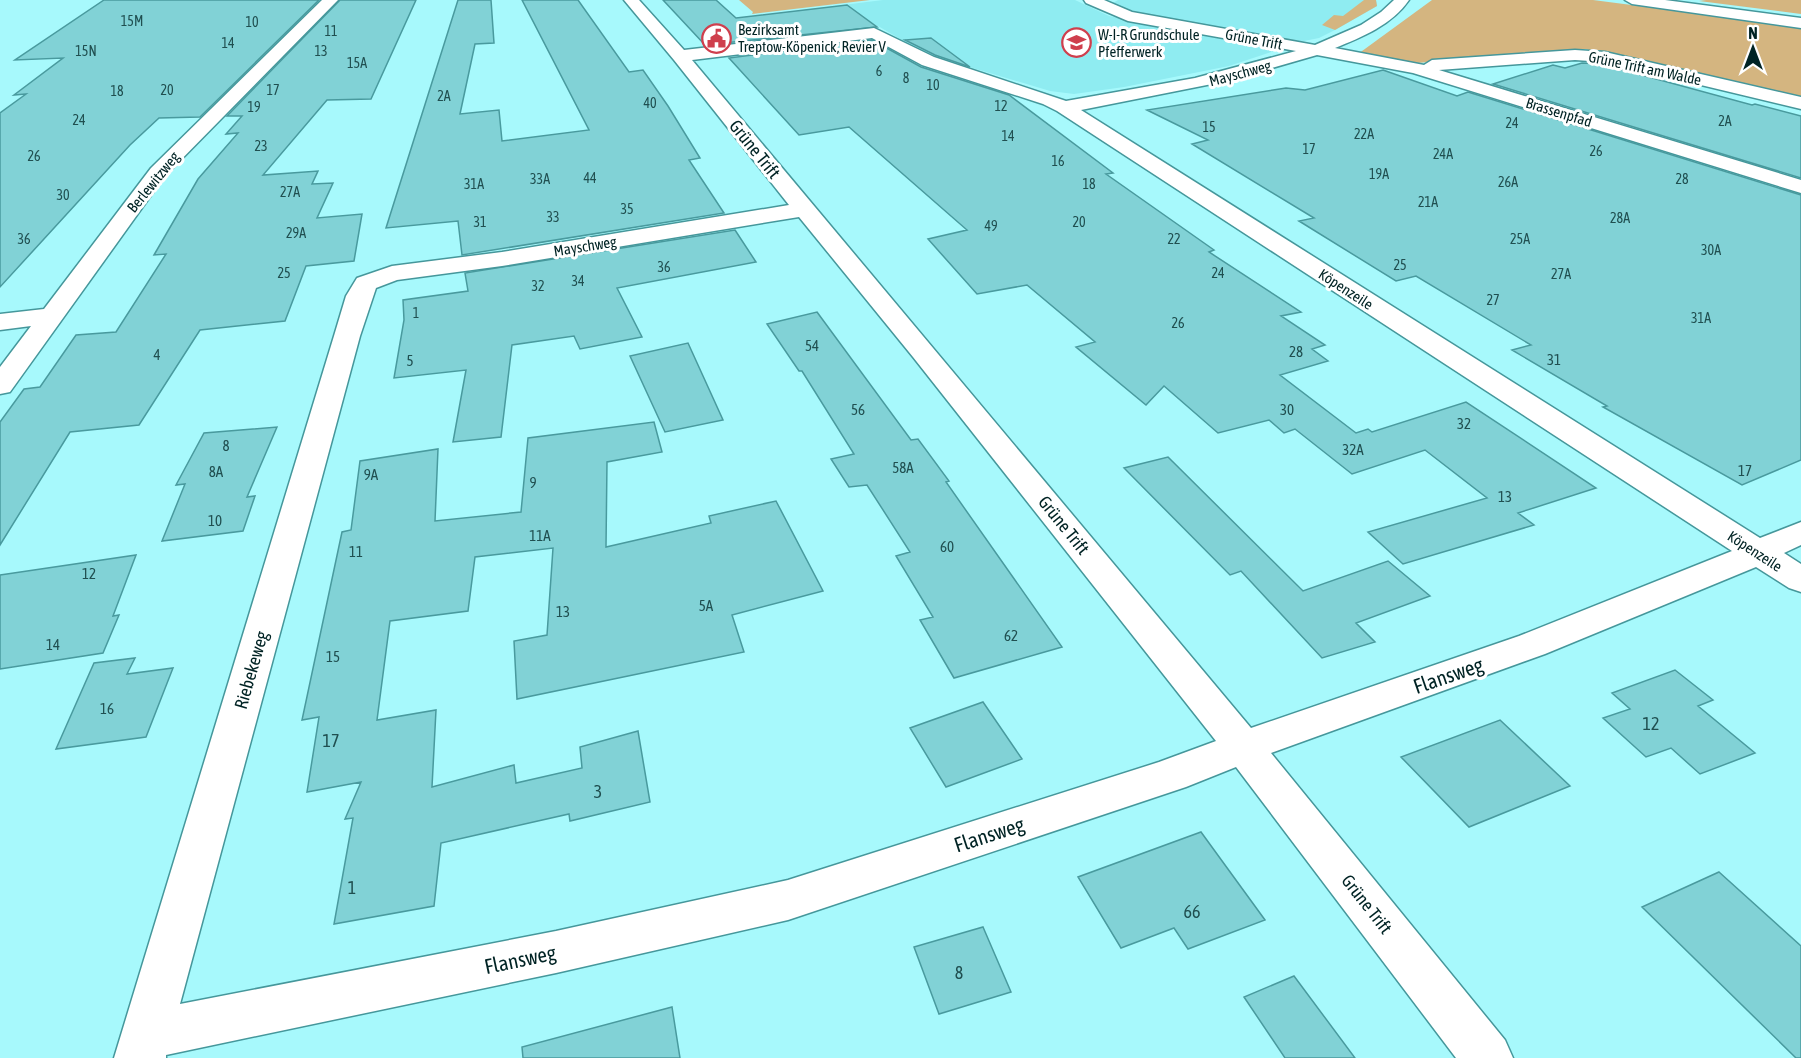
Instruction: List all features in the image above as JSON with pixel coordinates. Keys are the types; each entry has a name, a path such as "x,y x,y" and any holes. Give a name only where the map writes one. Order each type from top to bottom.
{"street":[{"name":"Berlewitzweg","path":"0,386 158,172 331,0"},
{"name":"Grüne Trift","path":"631,0 680,56 923,351 1243,747 1487,1058"},
{"name":"Grüne Trift","path":"1091,0 1128,16 1314,51"},
{"name":"Mayschweg","path":"1064,107 1200,84 1314,51 1376,22 1393,10 1402,0"},
{"path":"1632,0 1801,23"},
{"name":"Köpenzeile","path":"680,56 874,33 928,61 1034,93 1064,107 1801,580"},
{"name":"Brassenpfad","path":"1314,51 1416,68 1801,187"},
{"name":"Grüne Trift am Walde","path":"1416,68 1575,55 1605,57 1801,103"},
{"name":"Mayschweg","path":"366,283 392,273 502,259 804,209"},
{"name":"Riebekeweg","path":"143,1047 359,296 366,283"},
{"path":"0,322 52,316"},
{"name":"Flansweg","path":"143,1047 788,900 1171,775 1243,747 1532,645 1725,568 1801,532"}],"shaded area":[{"path":"739,0 870,0 752,14 753,12"},
{"name":"W-I-R Grundschule Pfefferwerk","path":"883,0 1075,0 1109,16 1277,50 1229,66 1124,87 1074,94 1050,91 926,54 878,26 787,38 761,15"},
{"path":"1118,0 1376,0 1377,6 1319,38 1304,41 1286,40 1131,13 1109,5"},
{"path":"1364,0 1376,0 1377,6 1335,30 1322,25 1334,15 1343,16"},
{"path":"1432,0 1593,0 1801,27 1801,101 1585,49 1405,64 1358,54"},
{"path":"1706,0 1801,0 1801,14 1699,1"}],"building":[{"path":"104,0 319,0 200,117 159,118 130,145 0,287 0,113 26,94 14,95 63,58 15,60"},
{"path":"340,0 416,0 371,99 327,100 263,175 318,171 312,184 333,183 317,218 362,214 354,261 306,266 285,321 200,330 139,425 70,432 0,545 0,422 24,389 40,387 76,335 116,332 166,254 154,255 198,179 238,133 226,134 242,116 227,116"},
{"path":"458,0 491,0 494,43 475,44 460,114 499,110 502,141 589,130 522,0 578,0 629,72 643,70 668,106 700,158 689,160 724,213 462,255 458,221 386,228"},
{"path":"663,0 716,0 736,18 847,5 877,27 705,45"},
{"path":"931,38 970,67 935,55 905,40"},
{"path":"872,40 921,67 1009,95 1113,173 1106,174 1214,250 1209,252 1301,312 1281,316 1325,345 1312,349 1328,361 1280,375 1356,433 1368,429 1372,432 1466,402 1596,488 1518,513 1534,525 1403,564 1368,532 1487,498 1425,450 1352,474 1295,429 1284,433 1269,420 1218,433 1164,386 1146,405 1076,347 1095,342 1027,285 977,294 928,239 967,230 849,127 799,135 729,58"},
{"path":"1582,63 1601,64 1801,116 1801,178 1493,84 1553,65 1565,68"},
{"path":"1383,70 1457,96 1468,92 1801,195 1801,460 1742,485 1603,407 1607,406 1512,350 1531,345 1416,276 1396,281 1299,221 1314,218 1192,144 1208,140 1147,110 1286,88 1305,90"},
{"path":"735,230 756,262 617,288 642,337 580,349 574,336 512,345 501,437 453,442 466,370 394,378 404,320 403,300 468,291 465,273"},
{"path":"817,312 911,440 918,439 949,481 946,482 1062,647 954,678 920,620 933,617 896,556 910,552 867,485 849,487 831,459 854,454 802,371 799,371 767,324"},
{"path":"688,343 723,420 665,432 630,356"},
{"path":"654,422 662,452 607,462 606,547 711,523 709,516 776,501 823,591 732,615 744,652 517,699 514,641 547,635 553,548 475,557 468,611 390,621 377,720 436,710 432,787 514,765 516,783 582,768 580,747 638,731 650,802 570,821 569,814 441,843 434,906 334,924 353,818 345,819 361,782 307,792 319,717 302,720 342,532 351,530 360,461 438,449 435,521 521,512 528,438"},
{"path":"277,427 247,497 255,496 243,531 162,541 185,484 176,485 204,433"},
{"path":"1168,457 1303,591 1388,561 1430,596 1356,623 1375,642 1322,658 1241,571 1230,575 1124,468"},
{"path":"136,555 113,616 119,615 103,653 0,669 0,575"},
{"path":"135,658 127,674 173,668 146,737 56,749 94,663"},
{"path":"1675,670 1713,700 1698,706 1755,753 1700,774 1671,748 1646,757 1603,718 1630,709 1612,693"},
{"path":"983,702 1022,759 946,787 910,728"},
{"path":"1500,720 1570,786 1469,827 1401,757"},
{"path":"1201,832 1265,920 1188,949 1174,928 1121,948 1078,877"},
{"path":"1719,872 1801,946 1801,1058 1796,1058 1642,907"},
{"path":"983,927 1011,992 939,1014 914,947"},
{"path":"1294,976 1355,1058 1285,1058 1244,997"},
{"path":"672,1007 680,1058 523,1058 522,1047"}],"place":[{"name":"Bezirksamt Treptow-Köpenick, Revier V","path":"717,38"},
{"name":"W-I-R Grundschule Pfefferwerk","path":"1077,43"}]}
